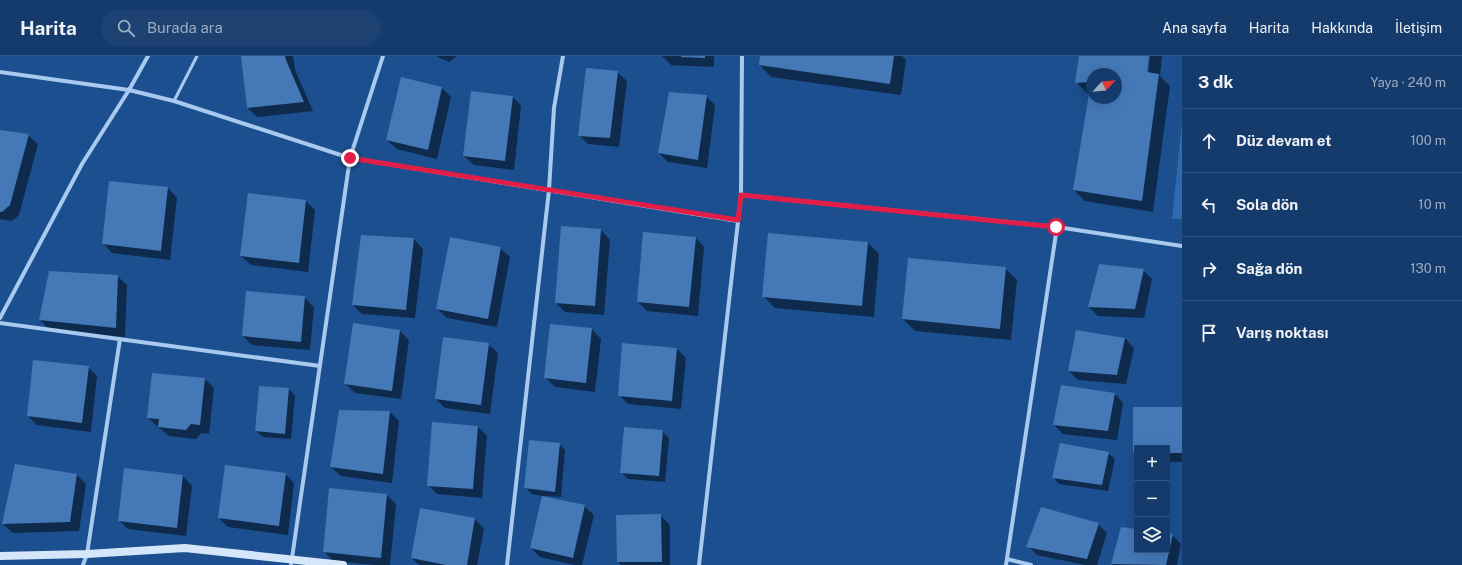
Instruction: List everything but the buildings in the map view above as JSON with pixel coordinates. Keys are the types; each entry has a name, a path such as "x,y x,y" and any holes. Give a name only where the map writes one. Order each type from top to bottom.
{"street":[{"path":"0,318 82,164 129,90 148,56"},
{"path":"291,563 350,158 382,56"},
{"path":"507,565 548,190 554,108 562,56"},
{"path":"699,565 741,195 742,56"},
{"path":"0,72 129,90 174,101 350,158 738,220"},
{"path":"741,195 1056,227 1182,246"},
{"path":"1006,565 1056,227"},
{"path":"0,323 320,366"},
{"path":"83,565 87,554 120,339"},
{"path":"0,556 87,554 185,548 291,563 343,565"},
{"path":"1007,559 1031,565"}],"lane":[{"path":"174,101 197,56"}],"shaded area":[{"path":"1182,122 1182,219 1172,219"}],"route":[{"path":"350,158 738,220 741,195 1056,227"}]}
